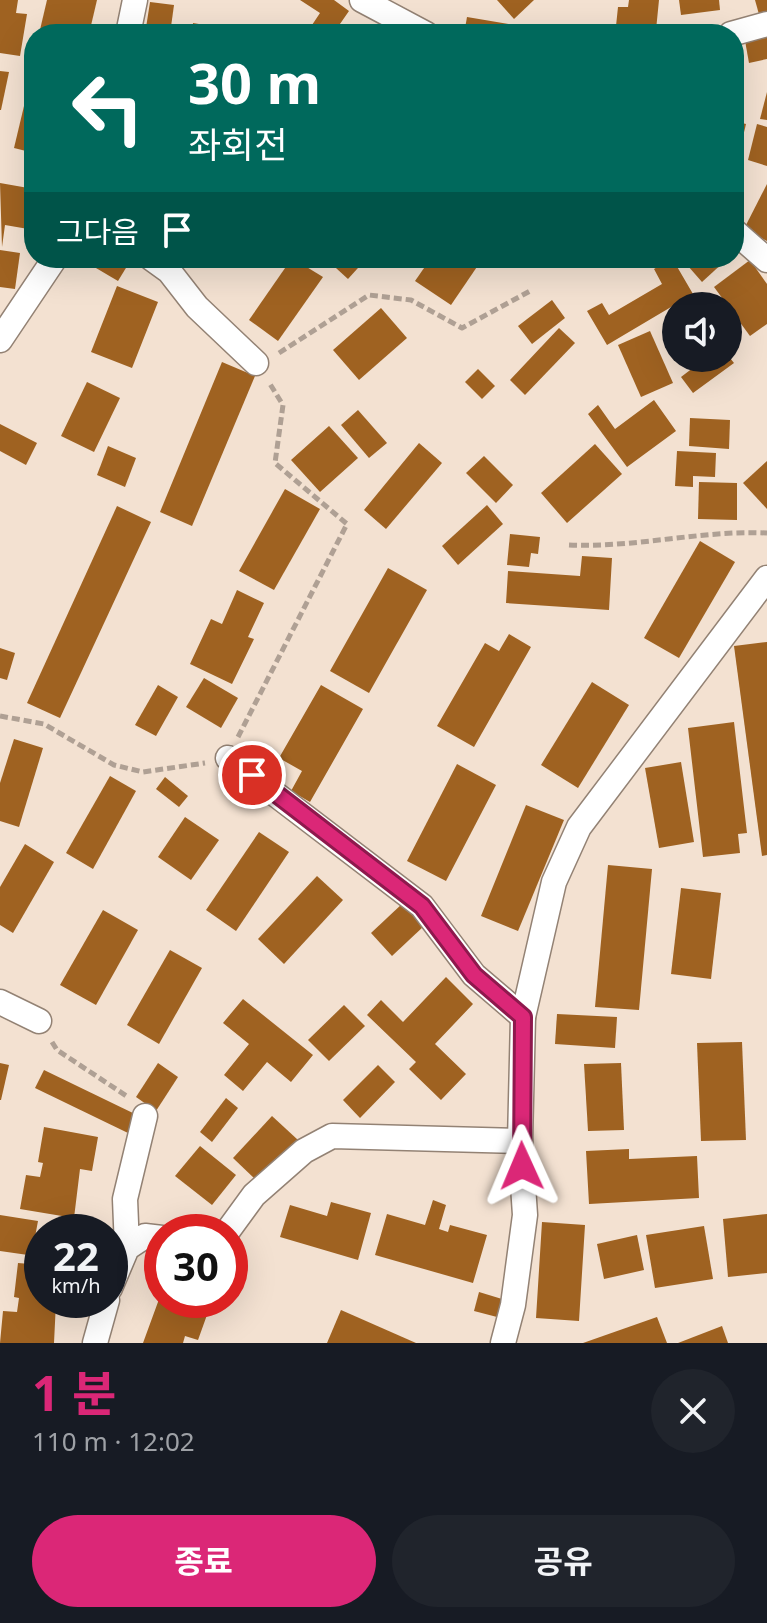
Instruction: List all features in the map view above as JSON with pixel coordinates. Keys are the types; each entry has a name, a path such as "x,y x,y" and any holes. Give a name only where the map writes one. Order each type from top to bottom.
{"street":[{"path":"130,24 135,0"},
{"path":"362,0 407,24"},
{"path":"744,30 767,24"},
{"path":"744,240 767,260"},
{"path":"0,340 48,268"},
{"path":"165,268 197,307 256,363"},
{"path":"503,1343 513,1305 525,1215 520,1141 523,1017 554,882 579,827 767,578"},
{"path":"228,758 422,906 474,975 523,1017"},
{"path":"0,1002 39,1021"},
{"path":"126,1214 125,1199 145,1116"},
{"path":"240,1214 254,1195 304,1151 332,1136 520,1141"},
{"path":"95,1343 102,1318"}],"path":[{"path":"0,716 44,724 114,765 143,772 228,758 347,524 275,463 283,405 256,363 291,348 355,301 369,295 411,300 462,328 530,291"},
{"path":"569,545 626,545 681,535 734,531 767,533"},
{"path":"39,1021 57,1050 124,1093 145,1116"}],"building":[{"path":"0,0 18,0 16,13 27,14 20,56 0,53"},
{"path":"47,0 97,0 91,24 41,24"},
{"path":"300,0 334,0 349,11 340,24 313,24 320,13"},
{"path":"497,0 534,0 514,19"},
{"path":"629,0 659,0 657,24 616,24 618,7 628,7"},
{"path":"679,0 719,0 720,10 681,15"},
{"path":"755,0 767,0 767,16 760,18"},
{"path":"150,2 174,5 171,24 147,24"},
{"path":"467,17 508,24 466,24"},
{"path":"767,30 767,59 749,63 744,35"},
{"path":"0,71 9,72 1,110 0,110"},
{"path":"767,92 767,120 760,119"},
{"path":"24,106 24,150 14,148"},
{"path":"757,124 767,127 767,166 748,160"},
{"path":"0,183 24,187 24,228 5,225 2,247"},
{"path":"767,184 767,241 744,229"},
{"path":"0,250 20,253 15,289 0,287"},
{"path":"750,260 767,284 767,324 750,336 742,325 742,292 718,292 714,287 739,268 744,268"},
{"path":"96,268 126,268 118,281"},
{"path":"285,268 308,268 323,277 278,341 249,320"},
{"path":"336,268 358,268 348,279"},
{"path":"424,268 476,268 451,305 415,281"},
{"path":"678,268 692,292 662,292 662,312 607,345 587,311 602,303 609,315 662,284 654,269"},
{"path":"690,268 717,268 702,282"},
{"path":"117,286 158,302 132,368 91,352"},
{"path":"552,300 565,318 532,344 518,326"},
{"path":"381,308 407,338 359,380 333,350"},
{"path":"559,328 575,343 525,395 510,380"},
{"path":"650,331 662,358 662,372 668,372 673,383 641,397 618,345"},
{"path":"222,362 255,376 192,526 160,512"},
{"path":"478,369 495,386 482,399 465,382"},
{"path":"688,372 722,372 693,393 681,377"},
{"path":"87,382 120,398 94,452 61,436"},
{"path":"654,400 676,431 627,467 588,414 598,405 615,429"},
{"path":"358,410 387,443 369,458 341,425"},
{"path":"690,418 730,420 729,449 689,446"},
{"path":"0,424 37,443 26,465 0,451"},
{"path":"329,426 358,458 320,492 291,460"},
{"path":"419,443 442,463 386,529 364,510"},
{"path":"595,444 622,474 567,523 541,493"},
{"path":"108,446 136,458 125,487 97,475"},
{"path":"677,451 716,453 715,477 693,476 693,487 675,486"},
{"path":"484,456 513,485 496,503 466,473"},
{"path":"767,461 767,509 743,483"},
{"path":"699,482 737,483 737,520 698,519"},
{"path":"285,489 320,509 274,590 239,571"},
{"path":"487,505 503,524 458,565 442,546"},
{"path":"117,506 151,522 60,718 27,703"},
{"path":"510,534 540,537 538,554 531,553 529,567 507,565"},
{"path":"700,541 735,562 679,658 644,638"},
{"path":"582,556 612,558 609,610 506,603 508,571 580,576"},
{"path":"388,568 427,590 369,693 330,671"},
{"path":"237,590 264,603 248,637 254,639 232,684 190,664 211,619 222,624"},
{"path":"509,634 531,647 474,747 437,726 485,643 499,651"},
{"path":"767,642 767,855 762,856 734,646"},
{"path":"0,648 15,653 7,680 0,678"},
{"path":"204,678 238,698 221,728 186,707"},
{"path":"592,682 629,705 578,788 541,765"},
{"path":"158,685 178,697 156,736 135,725"},
{"path":"321,685 363,709 310,802 291,791 302,771 279,758"},
{"path":"734,722 747,833 738,834 740,853 703,857 688,728"},
{"path":"14,739 43,748 19,827 0,821 0,783"},
{"path":"681,762 694,842 659,848 645,768"},
{"path":"457,764 496,785 446,881 407,861"},
{"path":"110,776 136,791 93,869 66,853"},
{"path":"165,777 188,796 179,807 156,789"},
{"path":"526,805 564,820 518,931 481,916"},
{"path":"185,817 219,840 191,880 158,857"},
{"path":"259,832 289,852 236,931 206,910"},
{"path":"25,844 54,862 13,933 0,925 0,887"},
{"path":"608,865 652,869 639,1010 595,1007"},
{"path":"317,876 343,900 284,964 258,939"},
{"path":"681,888 721,893 711,979 671,974"},
{"path":"403,903 424,926 392,956 371,933"},
{"path":"103,910 138,930 96,1005 60,985"},
{"path":"170,950 202,968 159,1044 127,1025"},
{"path":"446,977 473,1004 435,1044 466,1074 441,1100 409,1069 416,1062 367,1015 381,1000 403,1022"},
{"path":"243,999 313,1055 291,1082 267,1062 243,1091 224,1075 249,1044 223,1023"},
{"path":"344,1005 365,1026 329,1061 308,1040"},
{"path":"557,1014 617,1017 615,1048 555,1044"},
{"path":"742,1042 746,1140 701,1141 697,1043"},
{"path":"0,1063 9,1065 1,1100 0,1100"},
{"path":"158,1063 178,1077 156,1111 136,1097"},
{"path":"621,1063 624,1130 588,1131 584,1064"},
{"path":"378,1065 395,1082 360,1118 343,1100"},
{"path":"44,1070 137,1115 128,1133 35,1088"},
{"path":"226,1098 238,1108 212,1142 200,1132"},
{"path":"272,1116 298,1140 258,1182 233,1158"},
{"path":"44,1127 98,1137 92,1171 80,1169 74,1214 20,1209 26,1175 40,1177 43,1163 38,1162"},
{"path":"200,1146 236,1175 212,1205 175,1176"},
{"path":"629,1149 629,1159 697,1156 699,1198 589,1204 586,1151"},
{"path":"433,1200 446,1205 439,1229 448,1232 450,1225 487,1235 473,1283 375,1255 387,1214 425,1225"},
{"path":"331,1202 371,1213 358,1260 280,1237 290,1205 327,1216"},
{"path":"767,1214 767,1273 728,1277 723,1219"},
{"path":"0,1215 24,1219 24,1254 0,1251"},
{"path":"542,1222 585,1225 579,1321 536,1318"},
{"path":"704,1226 713,1279 655,1288 646,1235"},
{"path":"637,1235 644,1270 604,1279 597,1244"},
{"path":"18,1263 24,1264 24,1318 55,1318 54,1343 0,1343 3,1311 17,1312 19,1298 14,1297"},
{"path":"479,1292 502,1299 497,1317 474,1311"},
{"path":"341,1310 416,1343 327,1343"},
{"path":"657,1317 667,1343 583,1343"},
{"path":"152,1318 206,1318 198,1340 185,1336 183,1343 143,1343"},
{"path":"722,1326 728,1343 678,1343"}],"route":[{"path":"252,775 422,906 474,975 523,1017 522,1166"}]}
